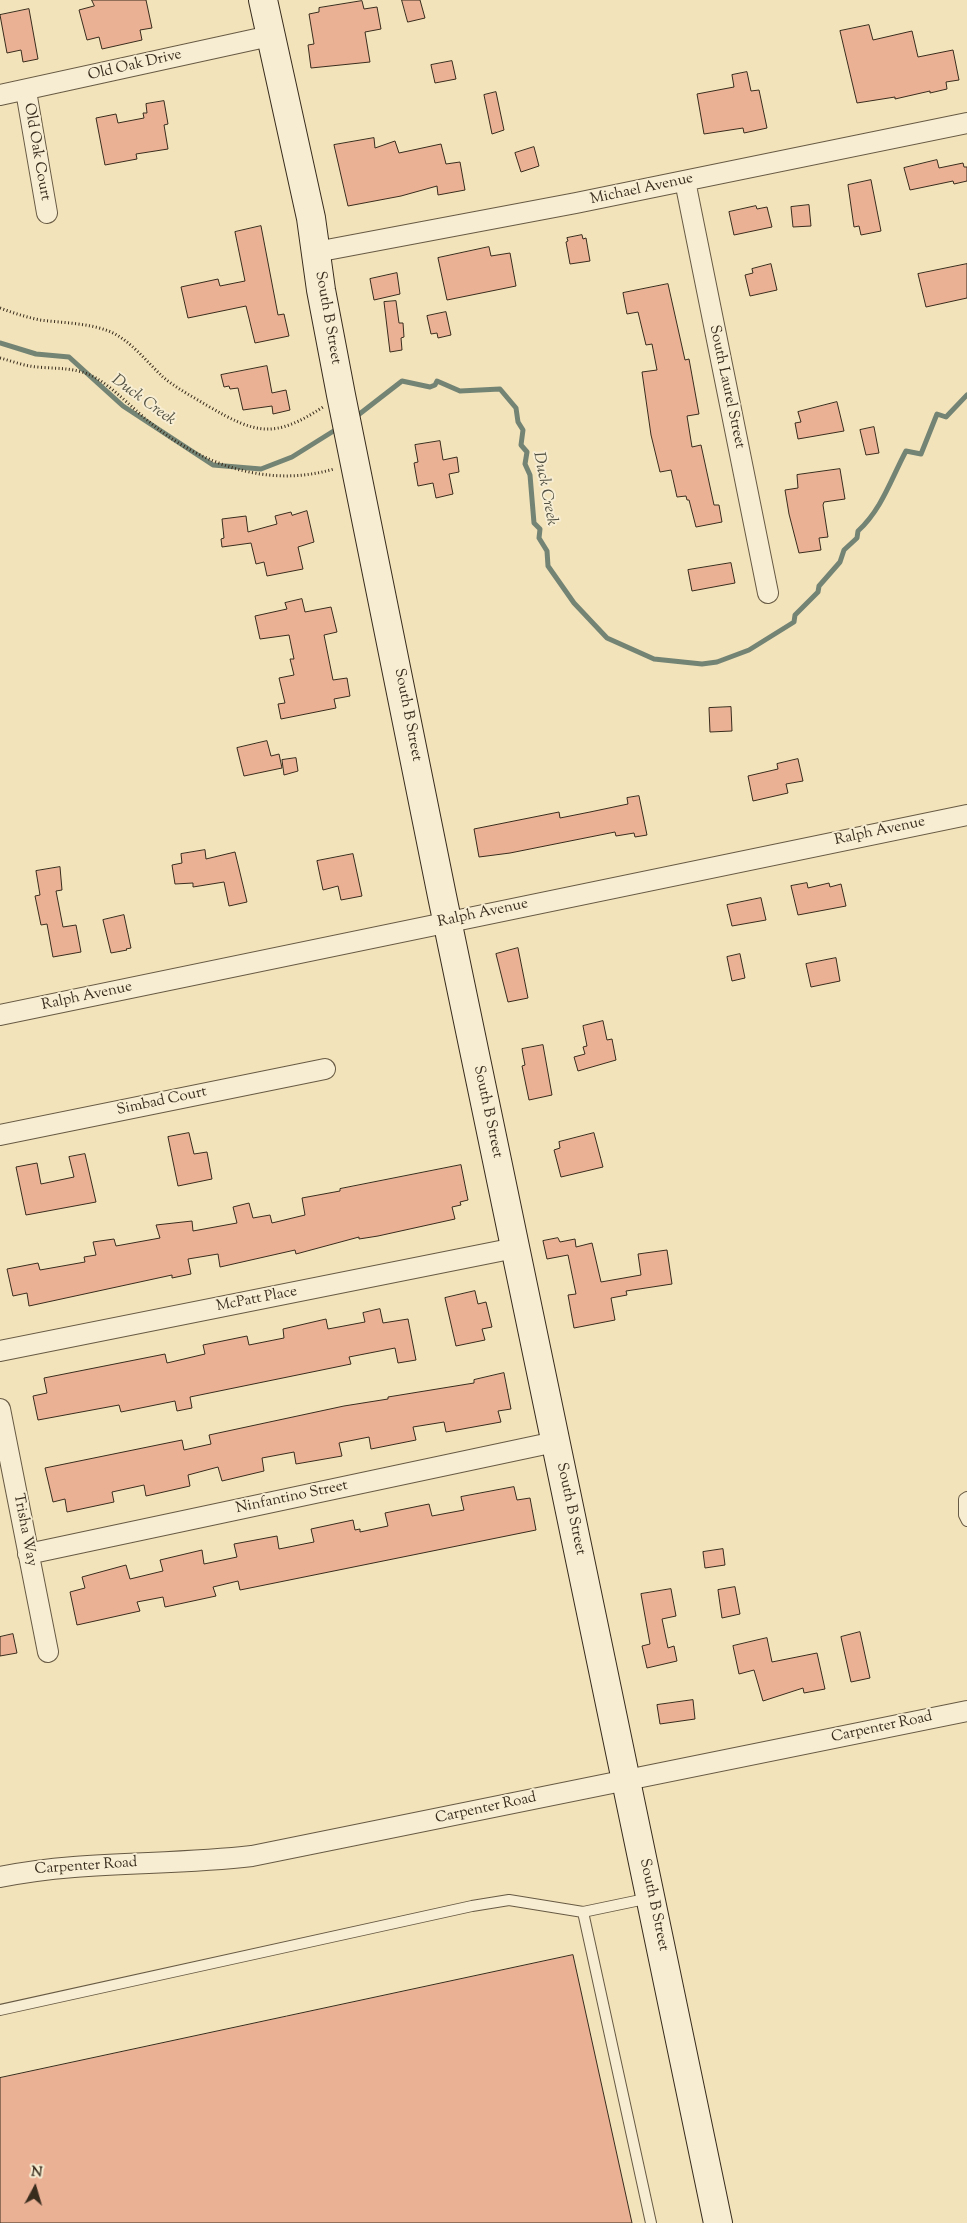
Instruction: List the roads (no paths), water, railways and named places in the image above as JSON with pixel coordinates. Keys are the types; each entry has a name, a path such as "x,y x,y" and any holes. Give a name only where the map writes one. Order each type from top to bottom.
{"street":[{"name":"South B Street","path":"263,0 311,218 342,399 448,922 718,2223"},
{"name":"Old Oak Drive","path":"0,95 26,91 270,36"},
{"name":"Old Oak Court","path":"26,91 47,213"},
{"name":"Michael Avenue","path":"316,252 685,181 967,123"},
{"name":"South Laurel Street","path":"685,181 768,593"},
{"name":"Ralph Avenue","path":"0,1015 967,815"},
{"name":"Simbad Court","path":"0,1135 325,1069"},
{"name":"McPatt Place","path":"0,1352 515,1248"},
{"name":"Trisha Way","path":"0,1409 48,1652"},
{"name":"Ninfantino Street","path":"28,1554 555,1442"},
{"name":"Carpenter Road","path":"0,1877 77,1866 205,1861 252,1856 967,1711"}],"lane":[{"path":"967,1497 964,1499 964,1515 967,1521"},
{"path":"0,2010 500,1901 509,1900 584,1912 651,1898"},
{"path":"584,1912 650,2223"}],"waterway":[{"name":"Duck Creek","path":"0,343 36,354 69,357 123,406 213,465 261,469 292,457 340,427"},
{"name":"Duck Creek","path":"353,419 402,381 430,387 435,385 437,381 460,391 500,389 516,408 518,422 523,430 521,445 527,452 525,464 530,475 534,523 540,529 539,538 547,551 548,566 574,603 607,638 654,659 702,664 717,662 749,650 794,622 795,615 818,592 819,586 840,562 844,550 857,538 858,531 874,513 906,451 921,454 937,414 946,417 967,395"}]}
